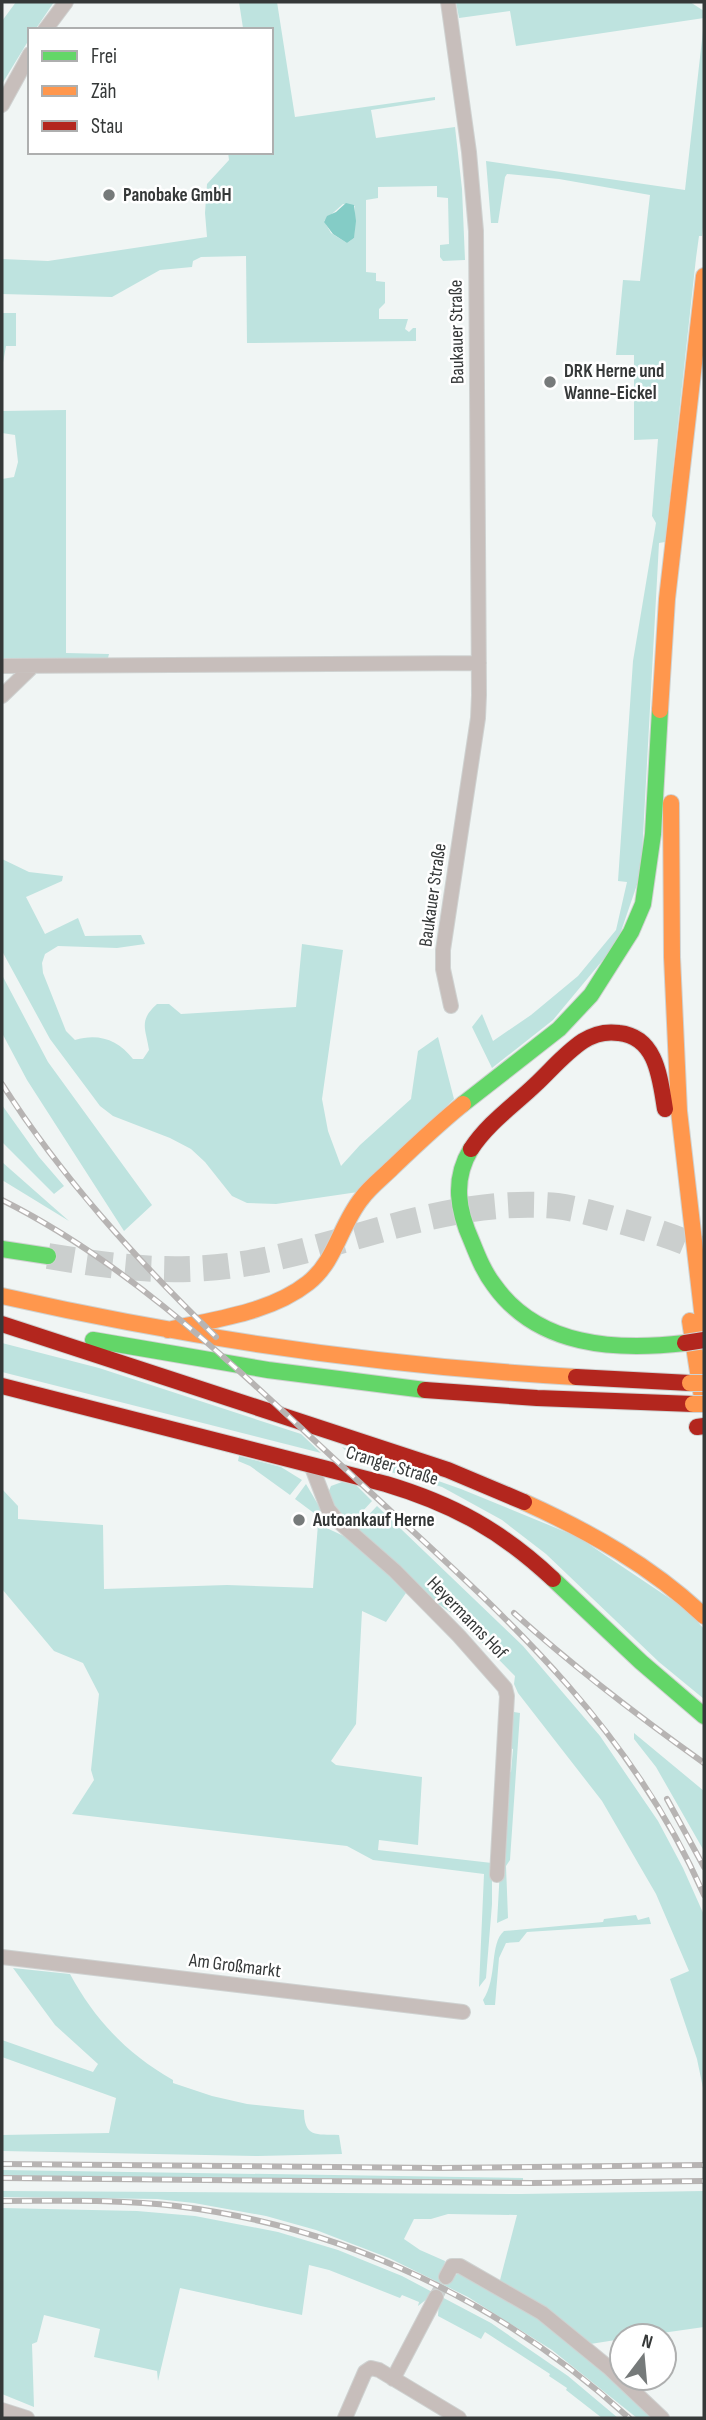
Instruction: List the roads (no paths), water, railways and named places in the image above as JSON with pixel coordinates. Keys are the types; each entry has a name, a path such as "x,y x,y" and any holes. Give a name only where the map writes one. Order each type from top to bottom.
{"main road":[{"path":"168,1330 239,1314 276,1302 308,1283 328,1263 353,1210 375,1183 466,1101 559,1029 591,995 619,954 643,904 653,834 667,599 704,276"},
{"path":"704,370 684,539 671,812 671,928 679,1112 692,1243 704,1328"},
{"path":"658,772 666,1114"},
{"path":"2,1323 242,1366 360,1383 443,1392 700,1406 686,1293 666,1114 658,1068 652,1052 641,1041 616,1032 591,1037 484,1131 463,1166 457,1190 466,1231 499,1293 533,1322 552,1332 594,1346 651,1348 685,1343 704,1340"},
{"path":"2,1249 48,1256"},
{"path":"2,1296 168,1330 271,1347 444,1368 697,1383"},
{"path":"2,1323 448,1470 491,1487 610,1546 664,1581 704,1616"},
{"name":"Cranger Straße","path":"2,1386 429,1497 485,1525 544,1570 642,1664 704,1716"}],"street":[{"path":"46,28 66,2"},
{"name":"Baukauer Straße","path":"448,2 469,152 476,231 479,663 478,718 443,950 443,969 451,1006"},
{"path":"2,105 28,58"},
{"path":"2,666 479,663"},
{"path":"2,696 32,667"},
{"name":"Heyermanns Hof","path":"311,1465 328,1509 338,1521 395,1571 467,1644 505,1688 507,1696 497,1875"},
{"name":"Am Großmarkt","path":"2,1957 463,2012"},
{"path":"446,2277 452,2266 460,2266 542,2313 608,2367 662,2418"},
{"path":"393,2379 436,2297"},
{"path":"345,2418 368,2369 375,2368 459,2418"},
{"path":"2,2410 27,2418"}],"water":[{"path":"346,203 354,205 356,221 354,238 347,243 333,234 324,222 327,216"}],"tunnel":[{"path":"48,1256 148,1268 223,1267 287,1255 440,1215 517,1205 557,1206 583,1211 665,1235 704,1251"},
{"path":"436,2297 446,2277"}],"railway":[{"path":"2,1084 75,1185 157,1278 216,1337"},
{"path":"2,1200 95,1255 181,1321 262,1392 498,1611 592,1714 634,1769 671,1829 704,1895"},
{"path":"514,1613 607,1691 704,1763"},
{"path":"667,1799 704,1867"},
{"path":"2,2164 440,2168 704,2165"},
{"path":"2,2178 531,2183 704,2181"},
{"path":"2,2201 111,2201 176,2206 239,2216 301,2232 361,2252 419,2277 475,2306 529,2339 629,2418"}],"place":[{"name":"Panobake GmbH","path":"109,195"},
{"name":"DRK Herne und Wanne-Eickel","path":"550,382"},
{"name":"Autoankauf Herne","path":"299,1520"}]}
